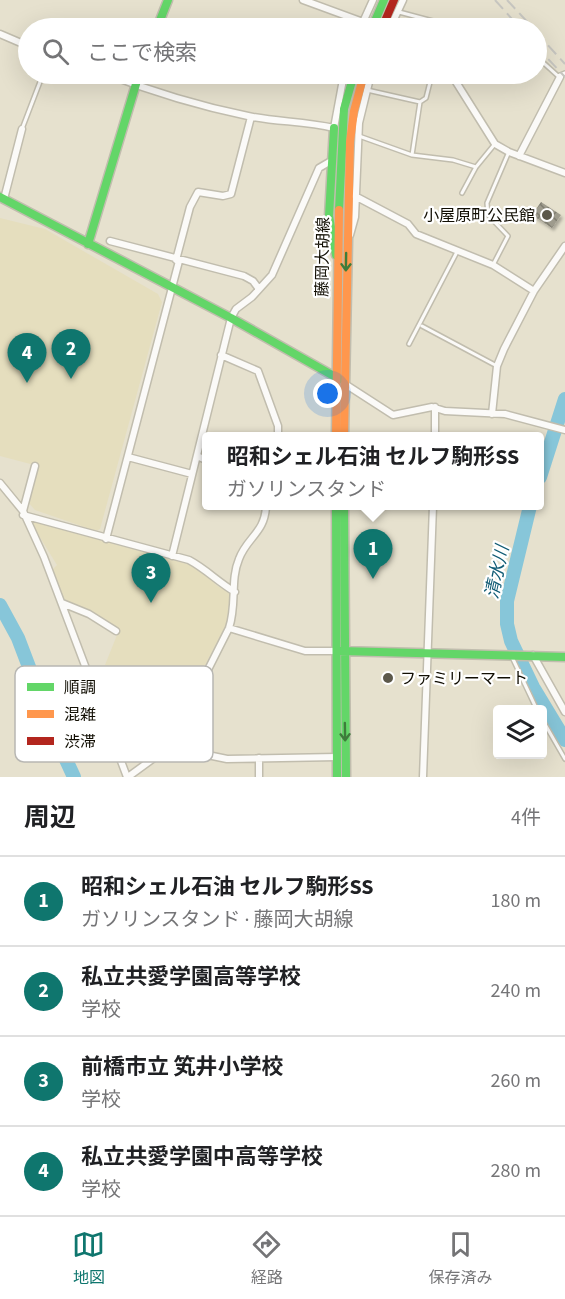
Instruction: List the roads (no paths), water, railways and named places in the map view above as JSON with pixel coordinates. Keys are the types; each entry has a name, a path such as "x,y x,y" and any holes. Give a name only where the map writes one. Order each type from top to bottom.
{"main road":[{"path":"161,18 168,0"},
{"path":"376,18 384,0"},
{"path":"386,18 394,0"},
{"path":"88,244 135,84"},
{"name":"藤岡大胡線","path":"336,432 336,255 341,140 344,109 354,84"},
{"name":"藤岡大胡線","path":"344,432 350,142 356,84"},
{"path":"334,128 329,216 336,255"},
{"path":"2,198 173,290 231,318 336,376 344,383"},
{"path":"336,510 346,777"},
{"path":"337,777 344,510"},
{"path":"340,651 565,657"}],"street":[{"path":"303,0 345,18"},
{"path":"365,18 373,0"},
{"path":"394,18 403,0"},
{"path":"0,34 18,42"},
{"path":"519,156 562,75"},
{"path":"135,84 193,103 251,117 314,122 334,128 354,84"},
{"path":"347,240 354,226 358,136 357,84"},
{"path":"457,84 495,144 509,152 565,173"},
{"path":"106,539 173,290 190,207 198,192 223,196 231,194 251,117"},
{"path":"2,198 22,129"},
{"path":"203,432 231,318 236,309 272,275 319,168 331,161"},
{"path":"355,199 408,224 416,234 446,247 459,249 493,265 534,291"},
{"path":"110,241 249,278 259,289"},
{"path":"492,414 497,366 534,291 565,246"},
{"path":"221,355 256,369 278,426 278,432"},
{"path":"344,383 393,415 435,407 445,411 505,414 565,430"},
{"path":"435,407 435,432"},
{"path":"172,556 202,435"},
{"path":"197,456 202,458"},
{"path":"128,457 192,474"},
{"path":"23,513 35,466"},
{"path":"0,483 23,513 44,557 86,666"},
{"path":"210,666 235,612 239,557 261,530 265,510"},
{"path":"423,777 433,510"},
{"path":"23,513 100,534 106,539 172,556 206,569 217,582 235,592"},
{"path":"62,603 89,614 116,631"},
{"path":"229,628 305,651 340,651"},
{"path":"533,656 565,711"},
{"path":"213,756 227,759 337,757"},
{"path":"259,758 259,777"},
{"path":"121,762 127,777 148,762"}],"lane":[{"path":"397,12 420,18"},
{"path":"547,64 562,75"},
{"path":"22,129 39,84"},
{"path":"373,84 420,102"},
{"path":"412,155 420,102 426,98 430,84"},
{"path":"358,136 412,155 453,159 476,167"},
{"path":"462,193 476,167 495,144"},
{"path":"493,265 508,236 488,215 487,203 509,152"},
{"path":"409,344 421,326 459,249"},
{"path":"421,326 497,366"},
{"path":"511,655 534,705"},
{"path":"547,726 565,759"}],"waterway":[{"name":"清水川","path":"544,465 565,399"},
{"name":"清水川","path":"529,510 507,601 507,624 511,641 533,687 565,740"},
{"path":"0,605 18,638 29,666"},
{"path":"67,762 74,777"}],"railway":[{"path":"495,0 511,18"},
{"path":"507,0 524,18"},
{"path":"547,44 565,64"},
{"path":"547,58 565,77"}],"place":[{"name":"小屋原町公民館","path":"547,215"},
{"name":"私立共愛学園高等学校","path":"71,379"},
{"name":"私立共愛学園中高等学校","path":"27,383"},
{"name":"昭和シェル石油 セルフ駒形SS","path":"373,579"},
{"name":"前橋市立 笂井小学校","path":"151,603"},
{"name":"ファミリーマート","path":"388,678"}]}
